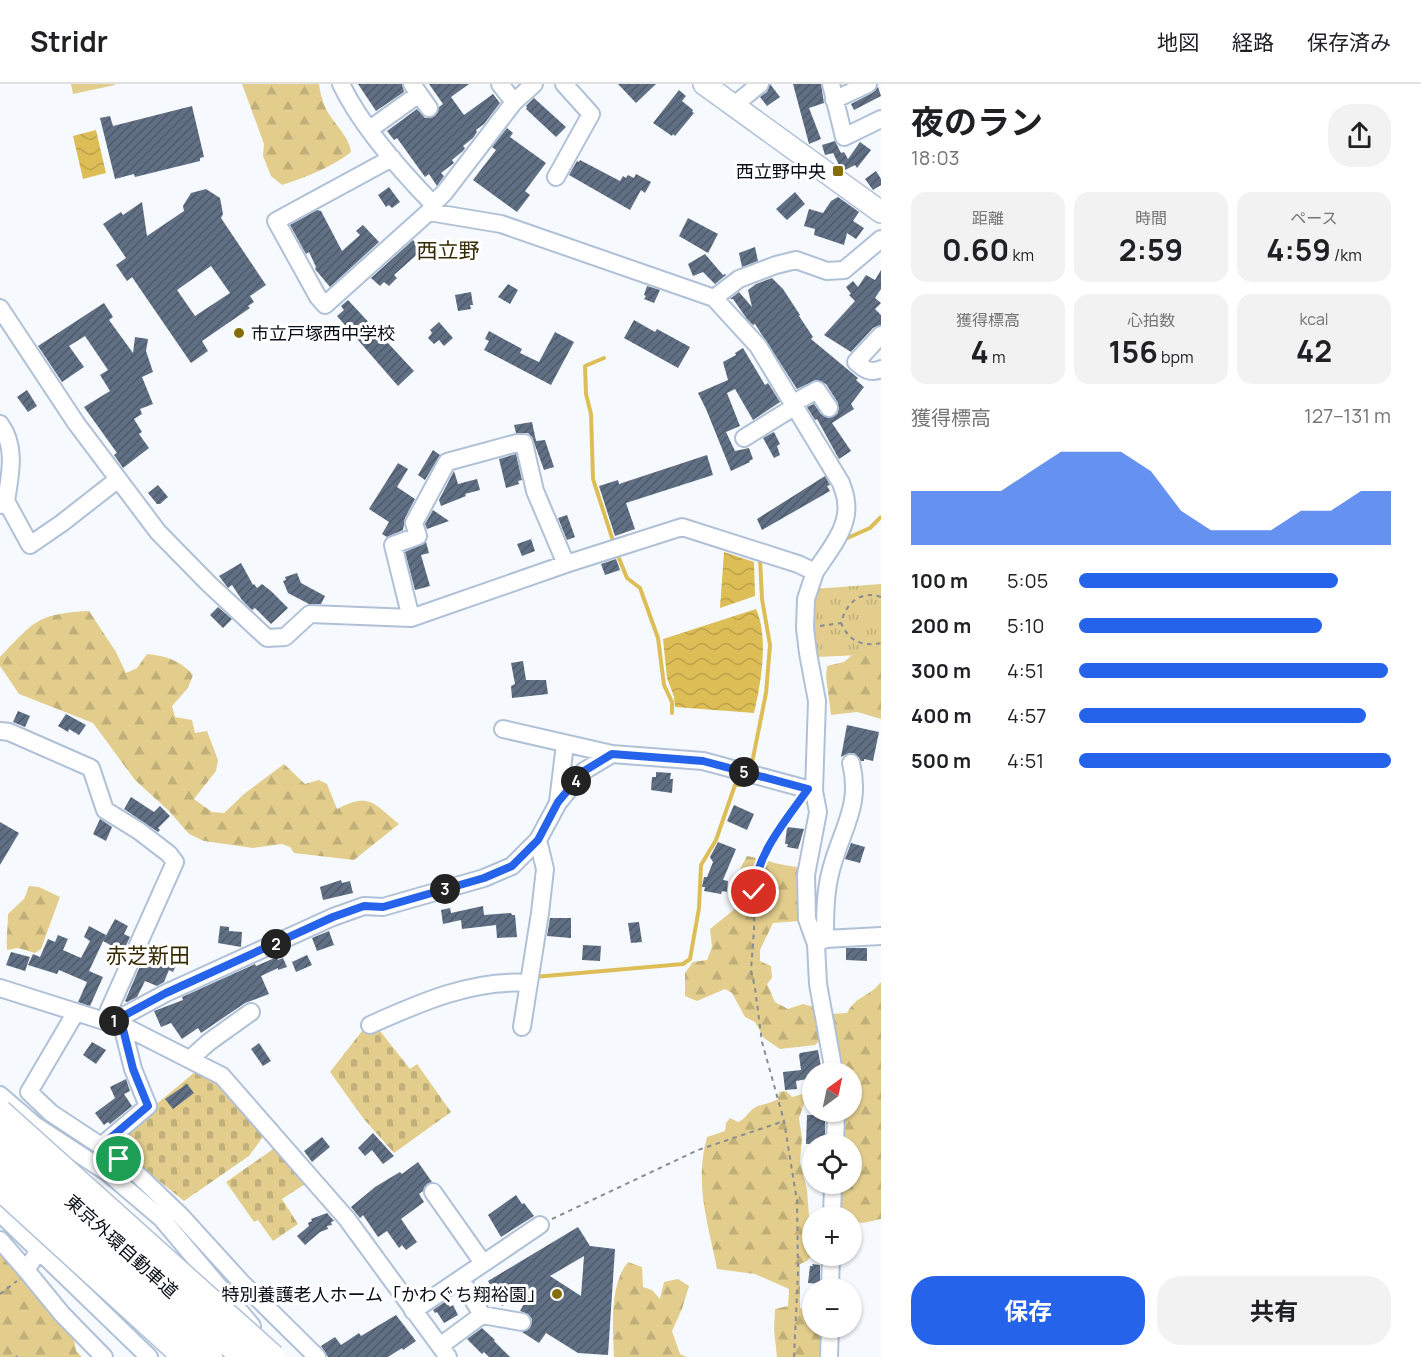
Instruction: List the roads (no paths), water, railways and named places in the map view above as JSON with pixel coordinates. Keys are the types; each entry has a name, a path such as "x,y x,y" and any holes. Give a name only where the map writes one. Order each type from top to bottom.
{"highway":[{"path":"0,1112 273,1357"},
{"name":"東京外環自動車道","path":"0,1136 243,1357"},
{"name":"東京外環自動車道","path":"0,1164 210,1357"},
{"path":"0,1188 185,1357"}],"main road":[{"path":"704,84 881,212"}],"street":[{"path":"341,84 370,129 433,207 435,213 501,224 714,298 758,346 841,483 847,503 845,517 837,538 815,572 806,599 805,628 817,701 811,790 818,812 806,876 806,908 807,919 821,942"},
{"path":"500,84 514,102"},
{"path":"393,158 276,221 318,297 325,305 433,207 514,102 534,84"},
{"path":"556,177 591,114 564,84"},
{"path":"734,106 760,84"},
{"path":"868,84 832,92 844,137 881,119"},
{"path":"370,129 415,89 429,108"},
{"path":"714,298 739,279 796,260 827,271 844,270 881,239"},
{"path":"0,308 76,423 158,532 267,638 285,637 310,614 411,618 566,564 682,527 798,564 815,572"},
{"path":"881,335 856,362 867,371 875,372 881,369"},
{"path":"744,438 817,390 829,408"},
{"path":"0,424 7,434 12,466 3,503 30,545 117,480"},
{"path":"411,618 393,545 418,536 414,523 447,462 524,443 535,491 566,564"},
{"path":"503,729 612,754 703,761 811,790"},
{"path":"0,731 9,732 91,768 105,810 139,831 169,854 175,862 113,1022 148,1106 101,1146"},
{"path":"558,802 565,744"},
{"path":"113,1022 166,993 333,917 364,906 383,907 484,878 512,866 538,840 558,802 584,771 612,754"},
{"path":"832,1062 818,984 831,870 844,835 854,796 855,780 851,763"},
{"path":"522,1027 540,913 544,869 538,840"},
{"path":"821,942 881,936"},
{"path":"370,1025 426,1001 486,984 507,981 528,983"},
{"path":"0,988 113,1022 222,1076 347,1219 444,1352 482,1316"},
{"path":"76,1012 29,1092 51,1113 119,1159 181,1216 242,1282 317,1357"},
{"path":"190,1059 209,1042 251,1012"},
{"path":"0,1095 36,1126 108,1173 162,1219 260,1335 282,1357"},
{"path":"108,1173 119,1159"},
{"path":"433,1192 483,1263"},
{"path":"0,1213 149,1357"},
{"path":"413,1311 540,1226"},
{"path":"0,1240 62,1314 104,1357"},
{"path":"28,1272 38,1252"},
{"path":"460,1279 482,1316"},
{"path":"482,1316 522,1322"},
{"path":"829,1357 830,1338"}],"water":[{"path":"96,130 106,173 83,179 73,136"},
{"path":"724,552 754,562 755,596 720,608"},
{"path":"756,609 760,620 763,647 761,675 754,713 675,707 667,678 663,639"}],"waterway":[{"path":"604,358 585,366 586,394 591,414 593,479 614,544"},
{"path":"843,540 870,528 881,517"},
{"path":"616,551 627,578 640,588 658,638 664,685 672,702 672,713"},
{"path":"751,768 766,693 770,645 762,599 760,559"},
{"path":"534,977 683,964 690,959 699,908 701,865 716,840 735,785 740,785 746,778"}],"place":[{"name":"西立野中央","path":"838,171"},
{"name":"市立戸塚西中学校","path":"239,333"},
{"name":"特別養護老人ホーム「かわぐち翔裕園」","path":"557,1294"}],"district":[{"name":"西立野","path":"448,250"},
{"name":"赤芝新田","path":"148,955"}]}
